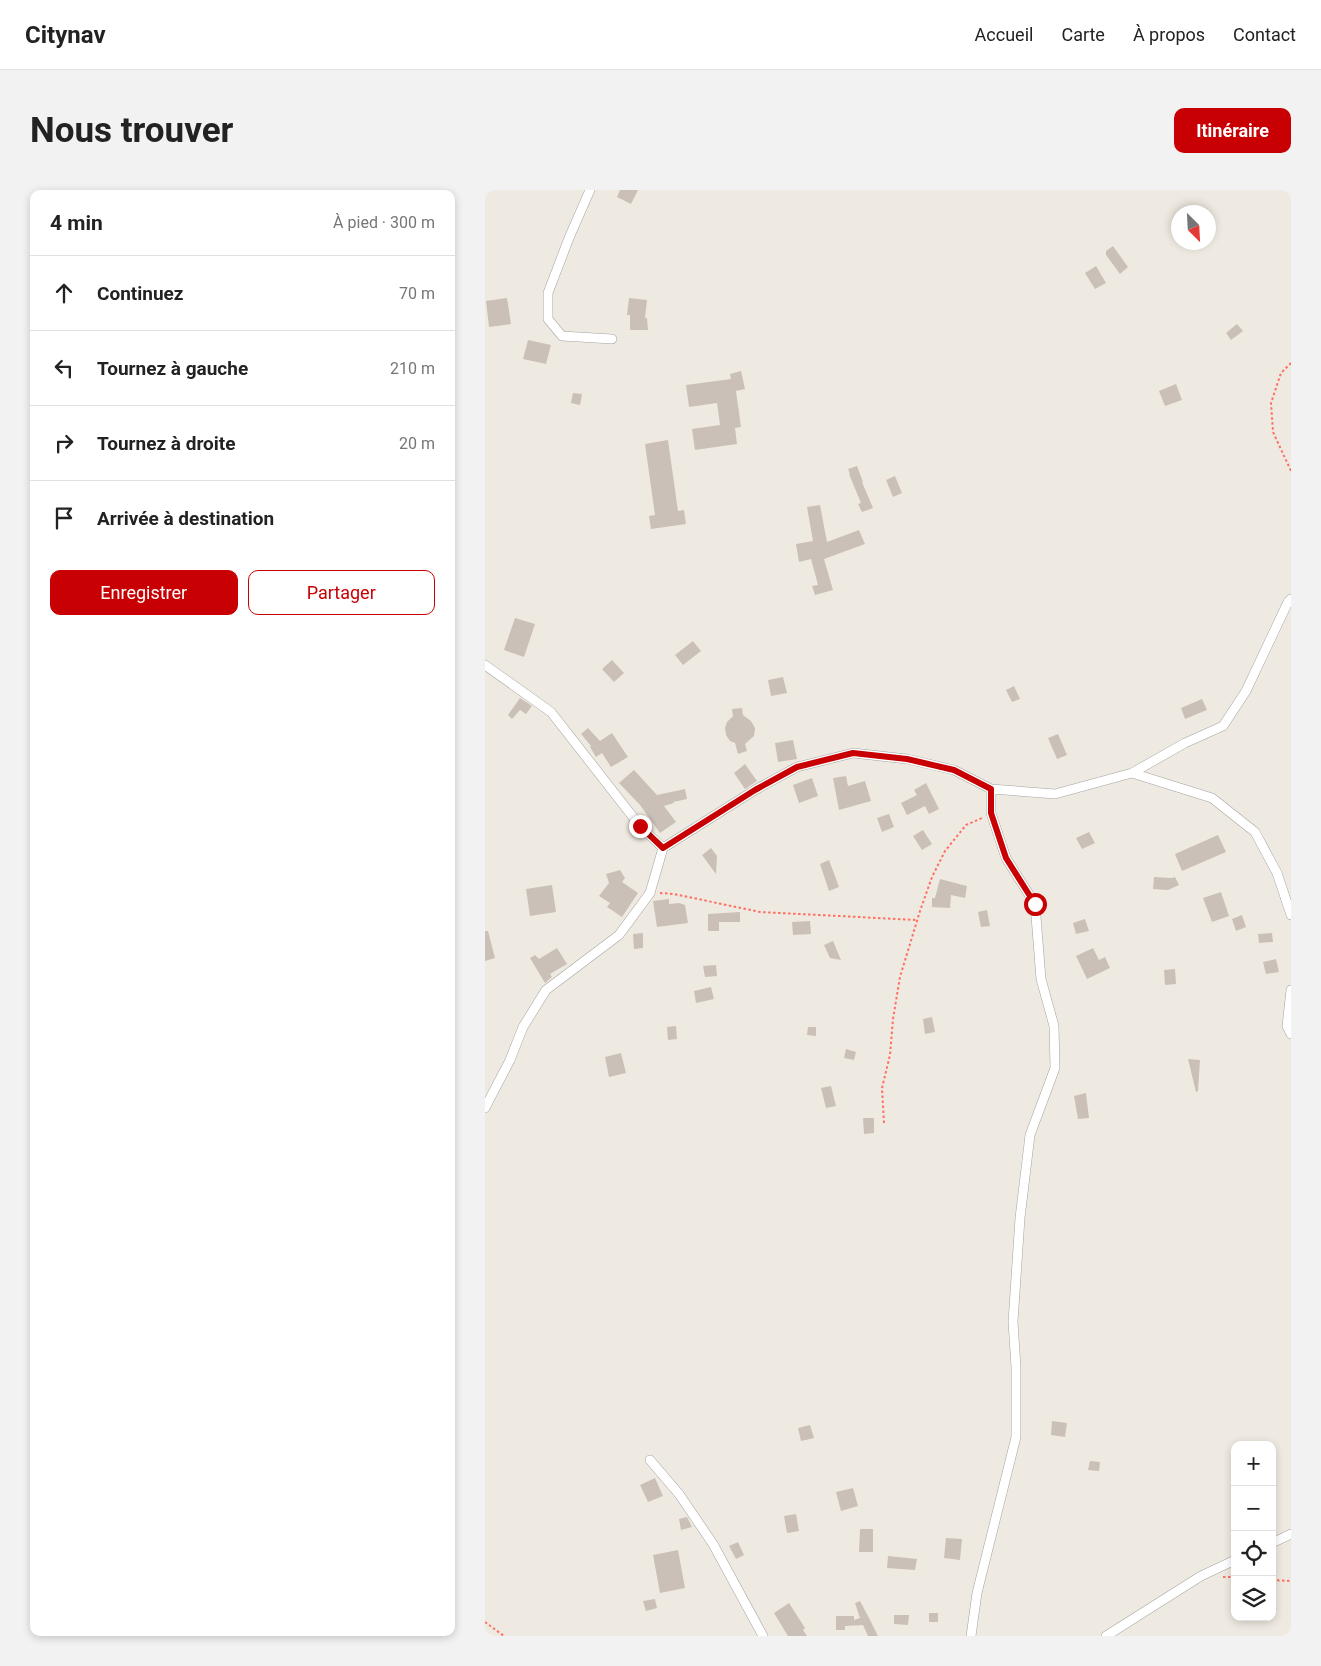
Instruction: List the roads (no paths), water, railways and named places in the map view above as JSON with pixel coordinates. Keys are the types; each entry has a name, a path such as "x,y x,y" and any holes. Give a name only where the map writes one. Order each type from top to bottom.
{"street":[{"path":"590,190 548,293 548,320 562,336 612,339"},
{"path":"485,1108 510,1060 523,1027 547,990 619,934 650,893 663,848 755,790 797,767 853,753 907,759 954,770 991,789 1055,794 1132,773 1185,743 1223,726 1246,690 1291,599"},
{"path":"485,665 551,712 640,826 663,848"},
{"path":"1132,773 1212,798 1255,832 1277,873 1291,915"},
{"path":"971,1636 977,1593 1016,1437 1013,1322 1020,1218 1030,1135 1055,1068 1054,1026 1041,979 1035,904 1006,858 991,813 991,789"},
{"path":"1291,990 1287,1026 1291,1034"},
{"path":"650,1460 679,1494 713,1544 763,1636"},
{"path":"1276,1541 1291,1534"},
{"path":"1106,1636 1201,1576 1231,1562"}]}
